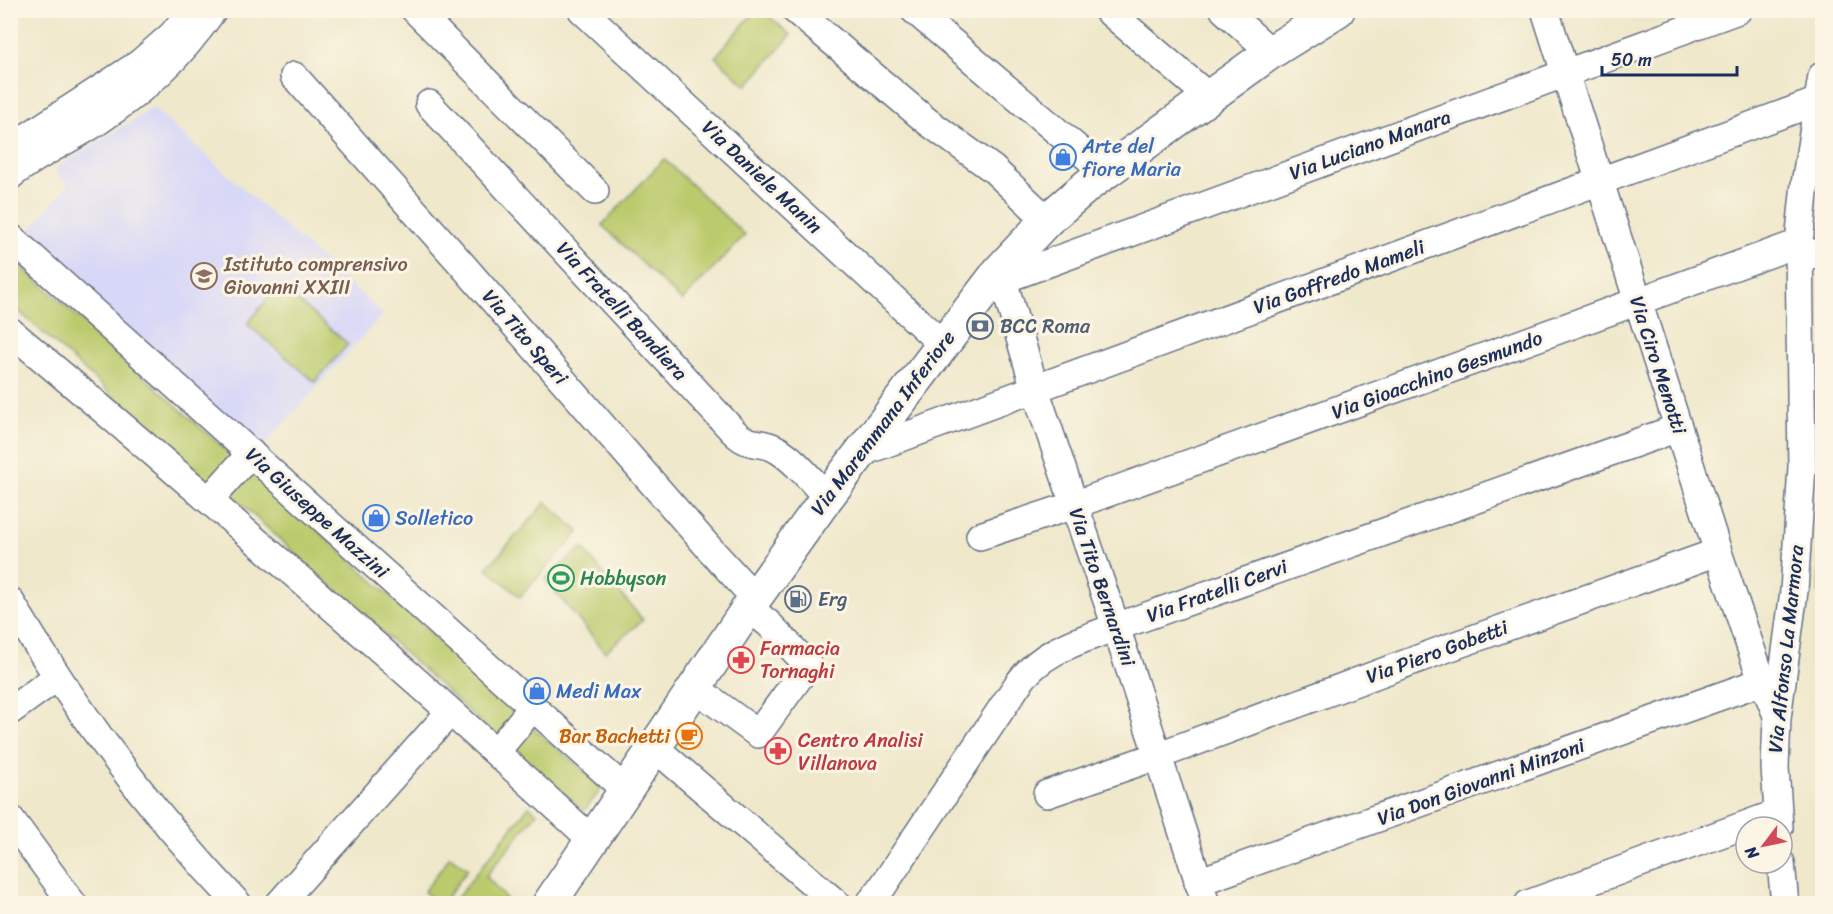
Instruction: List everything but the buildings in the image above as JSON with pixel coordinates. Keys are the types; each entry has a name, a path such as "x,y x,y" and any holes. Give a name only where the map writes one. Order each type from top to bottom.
{"main road":[{"name":"Via Maremmana Inferiore","path":"549,903 624,789 827,497 942,344 1047,220 1105,172 1271,52 1338,10"}],"street":[{"path":"10,148 140,63 172,35 192,10"},
{"path":"10,176 35,158 97,122 161,74 190,42 213,10"},
{"path":"415,10 595,191"},
{"name":"Via Daniele Manin","path":"582,10 942,344"},
{"path":"795,10 928,122 988,165 1047,220"},
{"path":"914,10 1105,172"},
{"path":"1107,10 1209,97"},
{"path":"1224,10 1271,52"},
{"name":"Via Ciro Menotti","path":"1545,10 1718,552 1777,718"},
{"name":"Via Luciano Manara","path":"1001,275 1566,74 1738,10"},
{"name":"Via Tito Speri","path":"294,76 701,540 769,624 808,665 758,734 694,687"},
{"name":"Via Goffredo Mameli","path":"860,453 1600,181 1820,88"},
{"name":"Via Alfonso La Marmora","path":"1778,815 1774,767 1777,718 1794,591 1802,467 1807,251 1805,184 1820,88"},
{"name":"Via Fratelli Bandiera","path":"429,104 737,436 751,444 764,445 777,450 827,497"},
{"name":"Via Giuseppe Mazzini","path":"10,237 624,789"},
{"name":"Via Gioacchino Gesmundo","path":"980,536 1074,505 1638,302 1807,251"},
{"name":"Via Tito Bernardini","path":"1001,275 1035,389 1116,627 1202,893"},
{"path":"10,331 210,499 591,839"},
{"name":"Via Fratelli Cervi","path":"869,903 881,889 1026,673 1055,650 1678,428"},
{"path":"210,499 251,453"},
{"name":"Via Piero Gobetti","path":"1047,794 1718,552"},
{"path":"10,601 57,677 154,811 238,903"},
{"path":"10,711 57,677"},
{"name":"Via Don Giovanni Minzoni","path":"1202,893 1763,681"},
{"path":"496,752 532,708"},
{"path":"279,903 450,712"},
{"path":"654,747 837,903"},
{"path":"10,818 73,903"},
{"path":"1528,903 1734,835"},
{"path":"1783,875 1785,903"}],"shaded area":[{"name":"Istituto comprensivo Giovanni XXIII","path":"153,108 383,314 262,448 24,237 68,185 57,174 57,167"}],"green space":[{"path":"756,10 763,11 791,35 747,86 715,57"},
{"path":"664,159 745,235 682,301 602,225"},
{"path":"11,257 231,455 214,487 11,304"},
{"path":"279,285 348,344 315,382 247,324"},
{"path":"1822,397 1822,592 1819,593"},
{"path":"249,468 519,713 497,737 228,492"},
{"path":"546,502 579,532 520,597 487,568"},
{"path":"582,548 643,620 605,652 545,579"},
{"path":"528,724 603,787 584,811 509,747"},
{"path":"529,806 537,813 486,876 510,903 453,903"},
{"path":"450,856 468,869 443,903 440,903 424,892"}],"place":[{"name":"Arte del fiore Maria","path":"1063,157"},
{"name":"Istituto comprensivo Giovanni XXIII","path":"204,276"},
{"name":"BCC Roma","path":"980,326"},
{"name":"Solletico","path":"376,518"},
{"name":"Hobbyson","path":"561,578"},
{"name":"Erg","path":"798,599"},
{"name":"Farmacia Tornaghi","path":"741,660"},
{"name":"Medi Max","path":"537,691"},
{"name":"Bar Bachetti","path":"689,736"},
{"name":"Centro Analisi Villanova","path":"778,751"}]}
